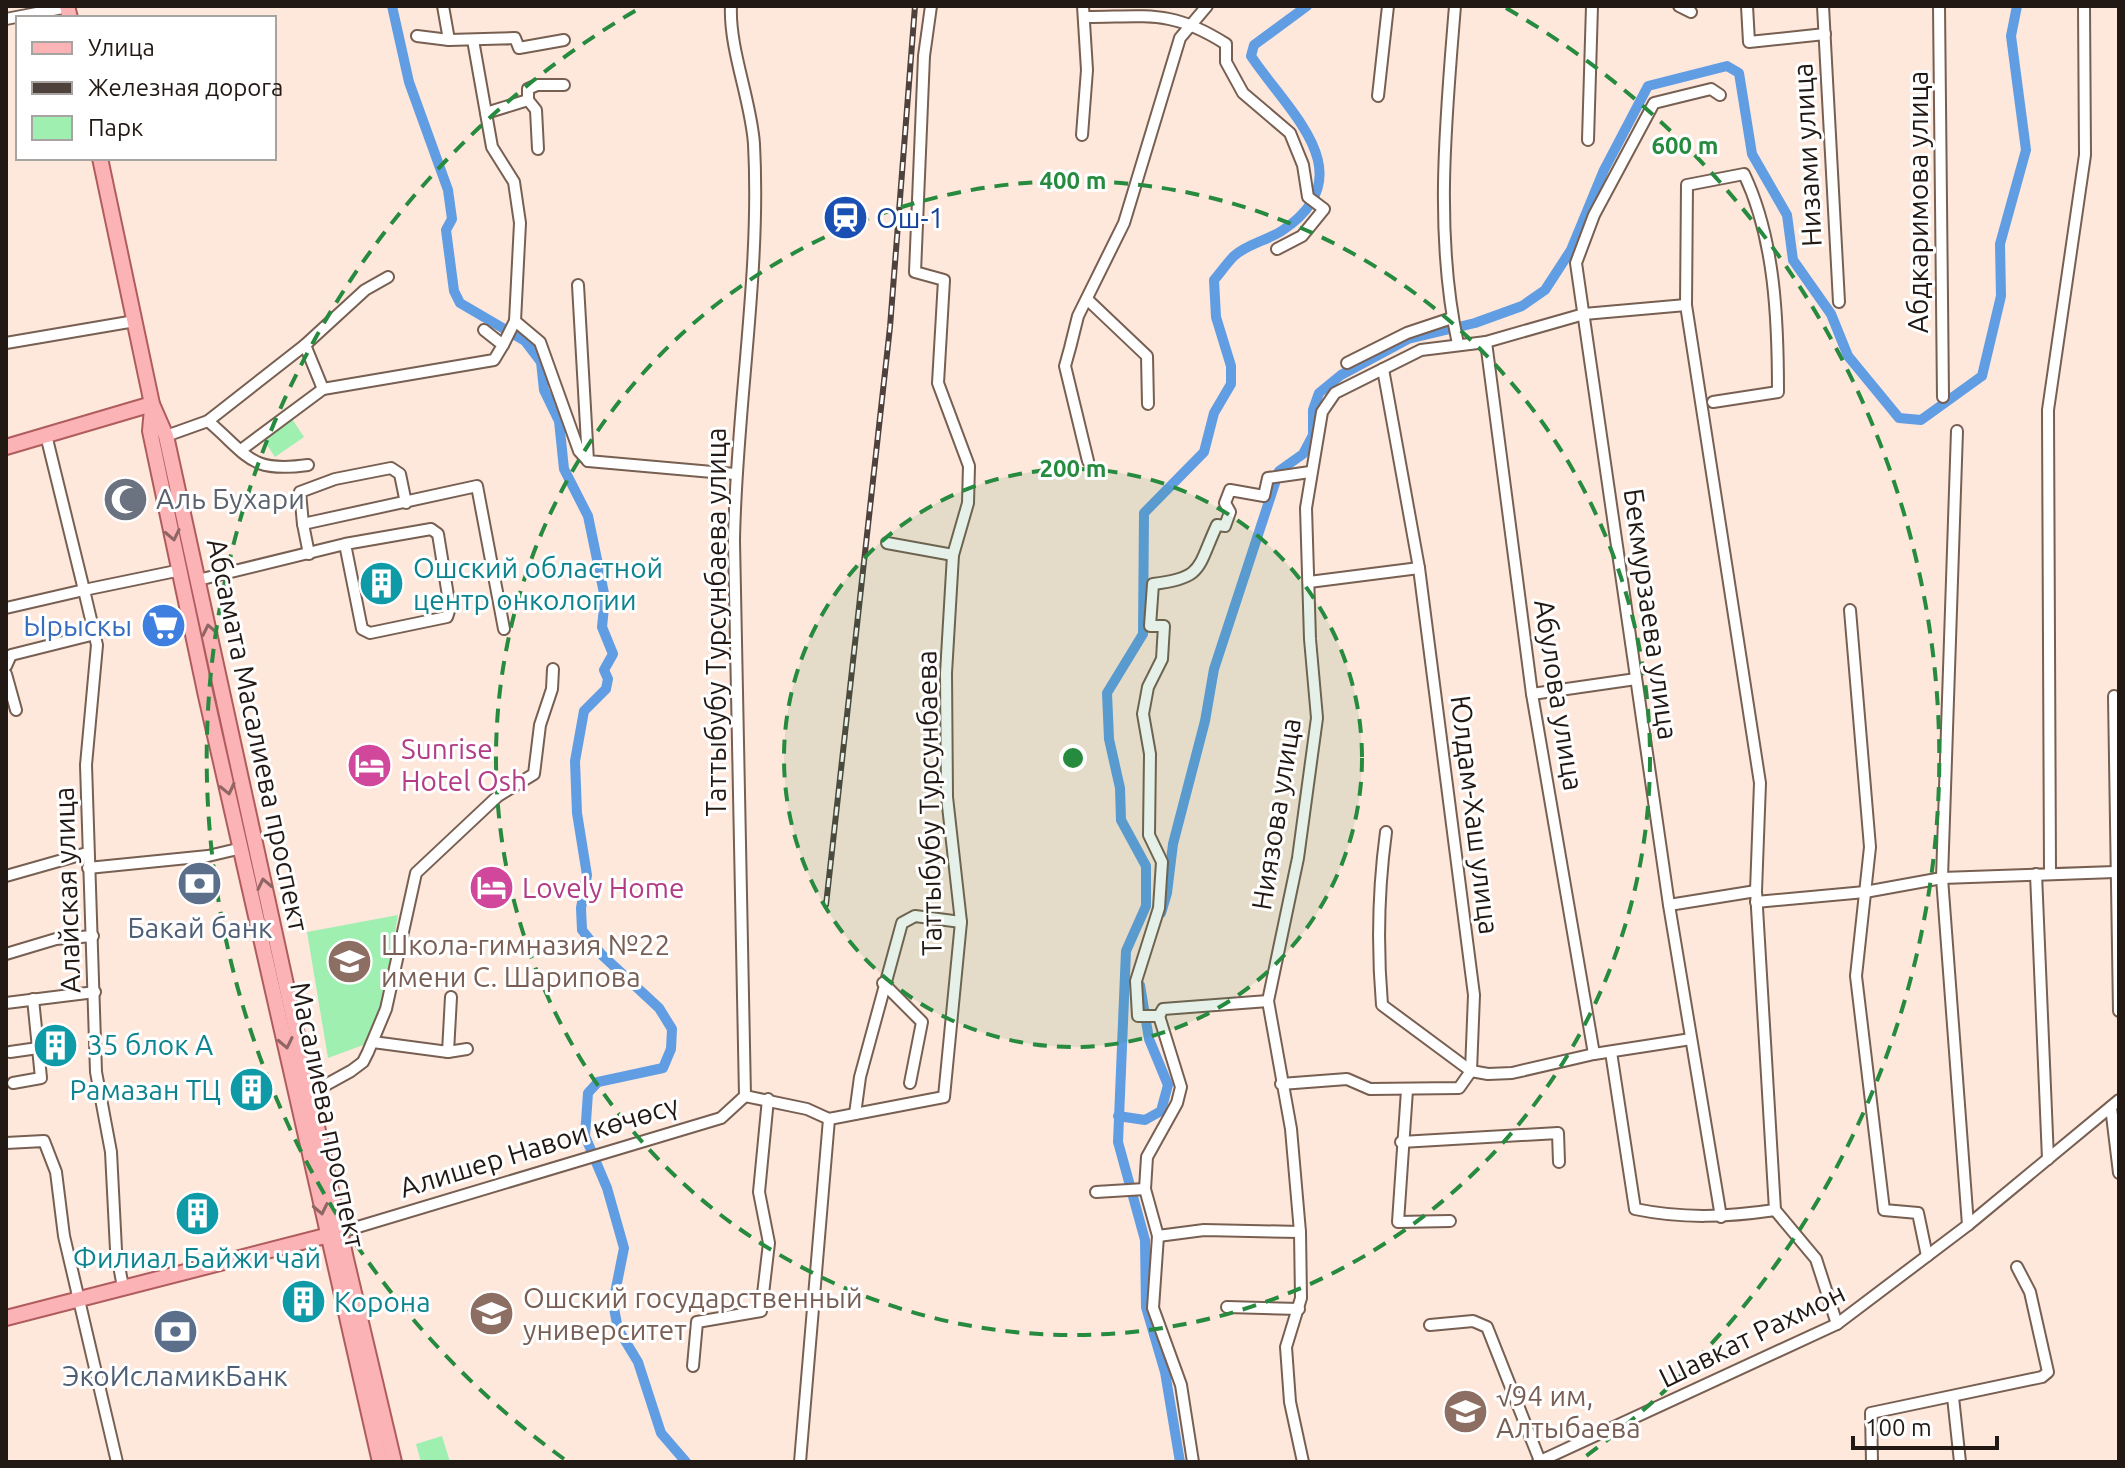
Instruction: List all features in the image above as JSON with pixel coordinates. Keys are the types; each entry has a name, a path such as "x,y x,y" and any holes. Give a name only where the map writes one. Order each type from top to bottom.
{"main road":[{"name":"Абсамата Масалиева проспект","path":"100,160 152,404 166,436 311,1093 334,1234"},
{"path":"6,447 152,404"},
{"name":"Масалиева проспект","path":"152,404 150,431 242,848 334,1234 394,1462"},
{"path":"6,1318 334,1234"},
{"name":"Масалиева проспект","path":"334,1234 380,1462"}],"street":[{"path":"443,6 449,40"},
{"name":"Таттыбубу Турсунбаева улица","path":"731,6 754,144 752,268 735,474 745,1096"},
{"name":"Таттыбубу Турсунбаева","path":"829,1119 944,1097 961,922 947,797 946,673 953,555 968,503 969,466 938,383 944,280 915,272 924,56 931,6"},
{"path":"1088,461 1065,366 1078,316 1124,223 1180,38 1207,6"},
{"path":"1378,96 1388,6"},
{"path":"1455,6 1445,204 1457,340"},
{"path":"1588,140 1592,6"},
{"path":"1679,6 1691,12"},
{"path":"1747,6 1749,42 1825,34"},
{"name":"Низами улица","path":"1823,6 1839,302"},
{"name":"Абдкаримова улица","path":"1939,6 1943,397"},
{"path":"2050,874 2048,410 2085,155 2084,6"},
{"path":"27,16 68,10"},
{"path":"1082,135 1087,70 1084,12 1167,16 1194,24 1226,44 1226,62 1243,93 1290,133 1303,165 1308,197 1324,209 1302,236 1277,249"},
{"path":"417,36 449,40 515,38 519,48 564,40"},
{"path":"241,450 323,389 494,360 513,324 520,223 514,182 492,147 473,40"},
{"path":"538,149 536,110 528,100 528,89 537,85 564,85"},
{"name":"Бекмурзаева улица","path":"1720,95 1711,89 1654,103 1594,215 1576,263 1669,905 1721,1217"},
{"path":"486,113 528,100"},
{"path":"1713,402 1778,392 1778,335 1760,209 1744,174 1687,185 1686,305 1757,751 1760,783 1756,896 1775,1210 1816,1259 1837,1324"},
{"path":"166,436 208,421 305,345 365,290 388,277"},
{"path":"578,285 588,461"},
{"path":"1087,299 1147,356 1148,404"},
{"name":"Ниязова улица","path":"1303,1462 1290,1402 1286,1347 1299,1309 1300,1232 1291,1129 1268,1001 1298,858 1317,718 1306,508 1322,412 1335,393 1421,350 1457,340 1486,342 1584,314 1686,305"},
{"path":"6,343 135,321"},
{"path":"1347,363 1407,333 1453,321"},
{"path":"513,324 540,342 579,451 588,461 735,474"},
{"path":"484,330 504,341"},
{"name":"Абулова улица","path":"1486,342 1532,694 1594,1054"},
{"path":"305,345 323,389"},
{"name":"Юлдам-Хаш улица","path":"1383,369 1419,568 1474,995 1471,1071"},
{"path":"208,421 260,467 274,469 308,465"},
{"path":"1957,431 1942,878 1968,1225"},
{"name":"Алайская улица","path":"46,435 97,645 86,765 87,853 93,936 96,1072 111,1152 116,1250 123,1287"},
{"path":"309,554 300,492 335,479 391,468 400,474 406,503"},
{"path":"1268,1001 1163,1009 1151,1018 1138,1016 1136,981 1159,908 1162,862 1149,835 1150,754 1143,714 1163,648 1164,626 1150,626 1153,584 1184,580 1195,571 1217,525 1225,526 1230,512 1225,503 1230,490 1264,496 1268,478 1293,477 1310,472"},
{"path":"303,524 477,486 504,629"},
{"path":"198,580 345,544 431,529 438,534 450,608 447,617 370,633 362,629 345,544"},
{"path":"887,543 953,555"},
{"path":"1309,582 1419,568"},
{"path":"6,608 181,570"},
{"path":"1850,610 1870,847 1856,976 1884,1210 1918,1213 1927,1256"},
{"path":"8,657 95,634"},
{"path":"311,1093 363,1062 373,1042 386,1009 416,873 498,796 534,774 540,725 552,689 553,669"},
{"path":"6,674 16,710"},
{"path":"1532,694 1636,679"},
{"path":"2114,696 2119,1011"},
{"path":"1386,832 1378,887 1377,951 1382,1005 1471,1071 1512,1073 1594,1054 1691,1039"},
{"path":"88,868 208,856 242,848"},
{"path":"6,876 87,853"},
{"path":"1669,905 1756,896 1865,892 1942,878 2115,872"},
{"path":"2036,874 2048,1159"},
{"path":"855,1114 883,983 902,923 908,918 961,922"},
{"path":"6,954 56,939 93,936"},
{"path":"883,983 893,996 920,1016 922,1022 910,1083"},
{"path":"6,1003 95,992"},
{"path":"448,1052 451,997"},
{"path":"13,1083 41,1078 33,999"},
{"path":"1151,1018 1181,1094 1150,1146 1142,1189 1158,1236 1153,1308 1181,1385 1193,1462"},
{"path":"373,1042 448,1052 467,1049"},
{"path":"10,1052 38,1048"},
{"path":"1611,1052 1635,1209 1671,1217 1721,1217 1775,1210"},
{"path":"1281,1084 1347,1079 1370,1089 1459,1088 1471,1071"},
{"path":"1407,1090 1401,1142 1398,1222 1450,1221"},
{"path":"745,1096 807,1109 829,1119 800,1462"},
{"name":"Алишер Навои көчөсү","path":"334,1234 721,1118 745,1096"},
{"path":"693,1366 697,1322 761,1311 769,1243 759,1192 768,1099"},
{"path":"2115,1104 2119,1173"},
{"name":"Шавкат Рахмон","path":"1539,1461 1555,1458 1837,1324 1968,1225 2115,1104"},
{"path":"1401,1142 1558,1133 1559,1162"},
{"path":"6,1143 44,1141 56,1172 78,1299 117,1462"},
{"path":"1096,1192 1142,1189"},
{"path":"1158,1236 1204,1230 1300,1232"},
{"path":"1872,1462 1871,1413 2042,1377 2048,1372 2030,1292 2017,1267"},
{"path":"1227,1307 1299,1309"},
{"path":"1430,1325 1473,1321 1487,1327 1539,1461"},
{"path":"1953,1397 1960,1462"}],"green space":[{"path":"292,419 304,437 275,457 263,439"},
{"path":"398,915 381,1012 366,1044 328,1058 307,932"},
{"path":"442,1436 450,1462 421,1462 416,1444"}],"waterway":[{"path":"392,6 409,82 448,190 452,219 446,230 454,291 460,303 525,341 541,362 544,390 559,421 564,469 588,516 605,598 602,627 613,654 604,670 608,679 606,689 584,711 575,761 577,813 587,875 581,908 582,930 602,955 659,1008 672,1029 671,1049 663,1068 598,1082 588,1093 585,1136 607,1188 624,1248 613,1303 618,1329 638,1362 661,1433 686,1462"},
{"path":"1180,1462 1165,1372 1146,1307 1145,1240 1118,1142 1126,951 1146,906 1146,866 1121,820 1120,788 1109,739 1107,693 1143,634 1144,513 1204,452 1214,413 1231,384 1231,366 1216,317 1214,280 1239,252 1283,230 1307,209 1318,187 1319,165 1312,143 1251,56 1254,45 1307,6"},
{"path":"1161,913 1167,893 1173,844 1205,721 1214,669 1279,471 1303,454 1313,435 1313,410 1319,393 1341,375 1408,339 1475,323 1522,306 1545,290 1571,250 1604,170 1648,86 1727,66 1739,73 1752,154 1787,215 1793,260 1831,314 1848,356 1899,418 1921,420 1982,376 2001,296 2000,244 2026,150 2011,36 2017,6"},
{"path":"1118,1116 1145,1120 1161,1111 1168,1085 1149,1039 1140,985"}],"railway":[{"path":"826,905 890,327 915,6"}],"place":[{"name":"Ош-1","path":"845,218"},
{"name":"Аль Бухари","path":"125,499"},
{"name":"Ошский областной центр онкологии","path":"382,584"},
{"name":"Ырыскы","path":"163,626"},
{"name":"Sunrise Hotel Osh","path":"370,765"},
{"name":"Бакай банк","path":"200,884"},
{"name":"Lovely Home","path":"491,888"},
{"name":"Школа-гимназия №22 имени С. Шарипова","path":"350,961"},
{"name":"35 блок А","path":"56,1045"},
{"name":"Рамазан ТЦ","path":"252,1090"},
{"name":"Филиал Байжи чай","path":"197,1213"},
{"name":"Корона","path":"303,1302"},
{"name":"Ошский государственный университет","path":"492,1314"},
{"name":"ЭкоИсламикБанк","path":"175,1332"},
{"name":"√94 им, Алтыбаева","path":"1465,1412"}]}
